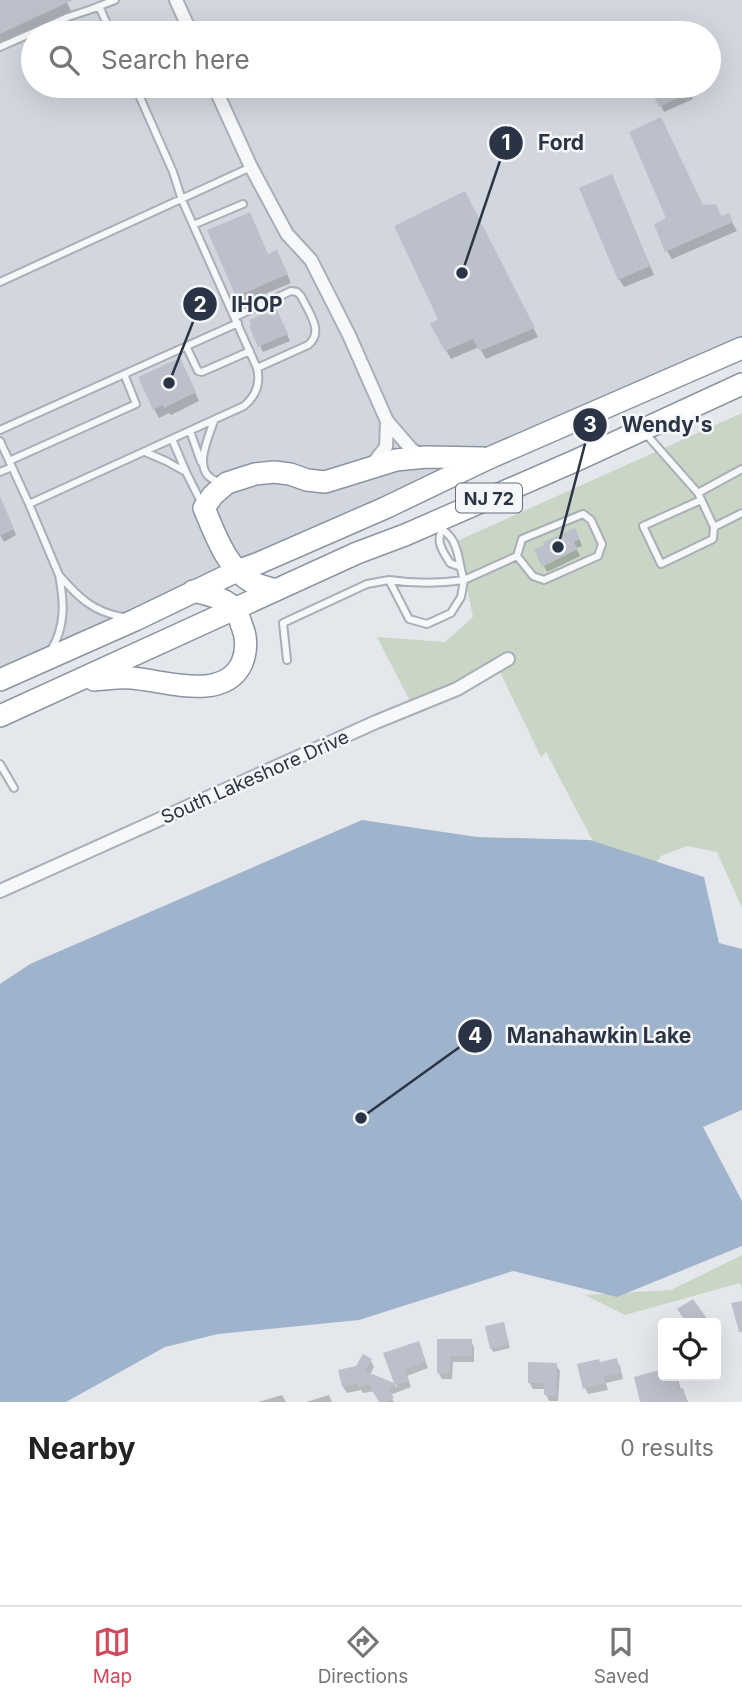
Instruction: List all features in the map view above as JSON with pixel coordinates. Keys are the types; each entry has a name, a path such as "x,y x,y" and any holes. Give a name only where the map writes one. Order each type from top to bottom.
{"highway":[{"name":"NJ 72","path":"0,680 135,620 192,591 385,508 489,458 742,348"},
{"name":"NJ 72","path":"0,716 357,553 440,526 742,384"},
{"path":"276,590 254,583 237,571 218,542 204,508 226,483 255,474 274,472 325,482 396,460 426,457 489,458"},
{"path":"82,680 130,678 200,687 219,684 234,676 246,649 245,634 235,609 216,597 192,591"}],"street":[{"path":"176,0 186,21"},
{"path":"219,98 251,167 288,234 311,260 387,421 412,450 426,457"},
{"path":"369,469 386,447 387,421"},
{"name":"South Lakeshore Drive","path":"0,891 376,722 457,689 509,659"}],"lane":[{"path":"58,21 115,0"},
{"path":"99,6 106,21"},
{"path":"0,47 21,38"},
{"path":"29,504 244,406 251,400 258,385 257,368 182,200 173,172 140,98"},
{"path":"0,282 251,167"},
{"path":"193,225 243,204"},
{"path":"0,430 186,346 291,291 297,292 316,329 316,336 308,345 257,368"},
{"path":"186,346 198,371 202,372 250,351"},
{"path":"0,472 10,464 136,404 124,374"},
{"path":"202,464 214,421"},
{"path":"642,430 700,496 714,527 713,539 661,564 643,526 700,496 742,470"},
{"path":"190,431 207,475 213,480 226,483"},
{"path":"172,439 204,508"},
{"path":"0,441 60,575 64,601 62,624 57,642 46,659"},
{"path":"145,452 186,472"},
{"path":"714,527 742,513"},
{"path":"287,660 283,623 368,583 389,580 413,584 464,580 517,556 522,539 583,514 591,520 602,544 598,556 544,580 533,576 517,556"},
{"path":"440,526 440,546 450,564 458,566"},
{"path":"389,580 410,619 426,624 451,613 461,597 464,580 458,566 459,556 451,537 440,526"},
{"path":"60,575 78,596 93,607 108,615 135,620"},
{"path":"0,764 14,788"}],"shaded area":[{"path":"0,0 742,0 742,348 0,680"}],"green space":[{"path":"742,413 742,908 717,852 687,846 661,856 655,864 598,851 546,752 541,757 498,668 413,707 377,637 445,642 473,617 457,541"},
{"path":"742,1255 742,1289 740,1283 625,1315 585,1295 671,1290"}],"water":[{"path":"362,820 477,837 590,840 704,877 719,943 742,949 742,1110 703,1127 742,1201 742,1246 617,1297 513,1271 359,1320 218,1334 165,1347 66,1402 0,1402 0,984 30,964"}],"building":[{"path":"0,0 73,0 28,21 21,21 21,24 0,34"},
{"path":"655,98 678,98 659,107"},
{"path":"661,117 703,205 716,204 721,216 729,213 733,222 665,252 654,224 666,218 629,132"},
{"path":"612,174 650,266 618,280 579,188"},
{"path":"465,191 535,328 480,351 473,339 445,351 430,324 438,319 394,226"},
{"path":"250,212 268,254 277,250 288,274 236,297 207,230"},
{"path":"276,308 288,334 258,347 249,320"},
{"path":"180,358 196,392 164,408 163,405 153,410 138,377"},
{"path":"0,496 14,529 0,536"},
{"path":"575,528 580,539 574,542 578,549 542,567 534,549 544,545 543,542"},
{"path":"693,1299 706,1318 683,1318 677,1309"},
{"path":"742,1301 742,1332 739,1332 731,1303"},
{"path":"504,1322 509,1344 490,1349 485,1326"},
{"path":"437,1339 472,1339 472,1356 450,1356 450,1373 437,1373"},
{"path":"419,1341 426,1362 405,1369 409,1381 388,1388 394,1398 379,1402 369,1385 342,1387 338,1370 356,1366 363,1354 372,1359 365,1371 394,1383 383,1353"},
{"path":"617,1358 620,1373 604,1377 606,1383 583,1389 577,1364"},
{"path":"528,1362 557,1363 556,1396 544,1395 544,1383 528,1383"},
{"path":"658,1370 658,1381 677,1381 679,1389 683,1388 687,1402 640,1402 634,1377"}],"place":[{"name":"Ford","path":"462,273"},
{"name":"IHOP","path":"169,383"},
{"name":"Wendy's","path":"558,547"},
{"name":"Manahawkin Lake","path":"361,1118"}]}
